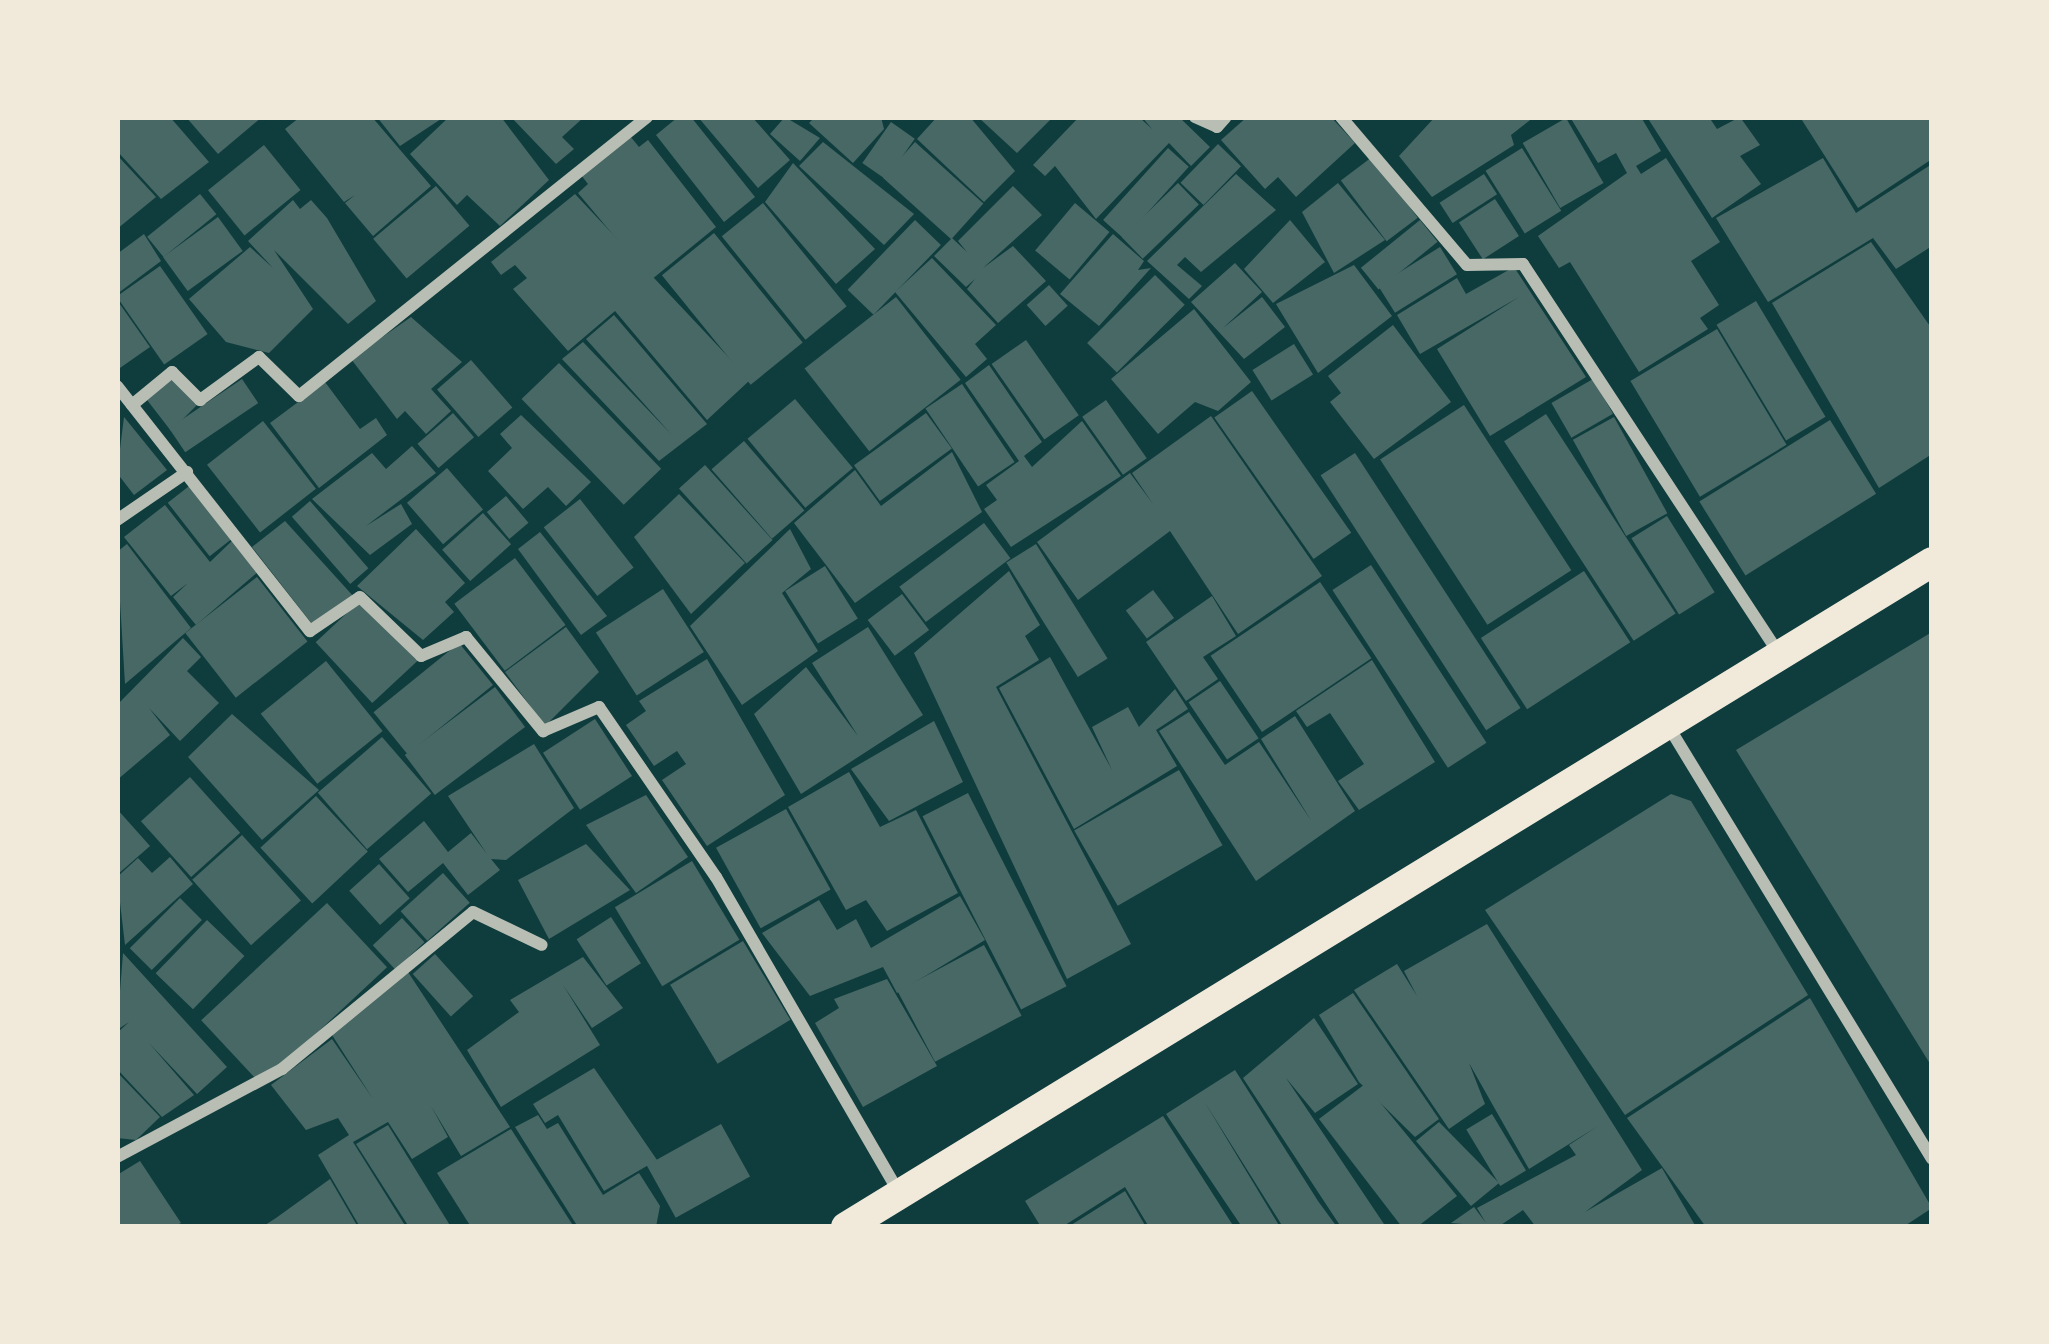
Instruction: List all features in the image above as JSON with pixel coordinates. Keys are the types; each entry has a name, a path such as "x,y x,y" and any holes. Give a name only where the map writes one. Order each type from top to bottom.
{"main road":[{"path":"846,1227 1932,562"}],"street":[{"path":"132,404 172,372 200,400 259,357 299,396 646,117"},
{"path":"1195,117 1216,127 1226,117"},
{"path":"1341,117 1467,265 1523,264 1780,655"},
{"path":"117,386 310,631 360,597 421,656 466,637 543,731 599,707 716,877 900,1194"},
{"path":"117,520 187,472"},
{"path":"1666,723 1932,1159"},
{"path":"117,1157 282,1069 472,912 542,945"}],"building":[{"path":"117,117 170,117 209,162 161,199 117,151"},
{"path":"186,117 262,117 218,154"},
{"path":"300,117 372,117 431,186 373,236 345,203 355,195 344,202 285,129"},
{"path":"377,117 444,117 400,146"},
{"path":"449,117 501,117 549,180 500,226 467,195 457,205 410,154"},
{"path":"511,117 584,117 562,137 574,149 556,164"},
{"path":"678,117 691,117 755,197 724,222 656,135"},
{"path":"698,117 752,117 790,160 758,188"},
{"path":"785,117 820,138 800,161 770,134"},
{"path":"815,117 881,117 884,129 853,163 809,123"},
{"path":"937,117 970,117 1015,171 984,202 917,139"},
{"path":"978,117 1053,117 1017,153"},
{"path":"1079,117 1139,117 1152,129 1142,117 1179,117 1210,147 1191,166 1169,143 1096,219 1055,166 1045,176 1033,165"},
{"path":"1247,117 1331,117 1355,143 1296,197 1278,177 1265,189 1221,140"},
{"path":"1435,117 1534,117 1511,135 1514,145 1432,197 1399,156"},
{"path":"1570,117 1641,117 1661,151 1636,166 1641,174 1666,158 1720,242 1691,261 1719,305 1700,318 1708,329 1639,372 1570,262 1559,268 1538,236 1627,173 1616,153 1598,163"},
{"path":"1647,117 1709,117 1717,129 1740,117 1760,145 1740,156 1761,184 1712,218"},
{"path":"1800,117 1932,117 1932,159 1858,208"},
{"path":"1566,118 1604,183 1560,208 1523,143"},
{"path":"891,122 915,139 886,180 862,163"},
{"path":"630,136 639,147 648,140 716,227 651,280 578,193 588,184 581,175"},
{"path":"823,142 914,214 884,245 799,166"},
{"path":"915,142 983,204 951,239 883,178"},
{"path":"1218,144 1241,166 1204,205 1180,183"},
{"path":"264,145 301,190 245,235 208,190"},
{"path":"1168,148 1189,167 1124,239 1103,220"},
{"path":"1522,148 1561,211 1525,234 1486,171"},
{"path":"117,155 156,197 117,229"},
{"path":"1372,157 1418,218 1387,241 1341,180"},
{"path":"1823,158 1856,213 1932,164 1932,246 1896,269 1873,238 1768,302 1716,218"},
{"path":"793,163 875,249 836,284 765,202"},
{"path":"1236,174 1276,210 1201,272 1185,257 1177,265 1202,286 1189,299 1147,261"},
{"path":"1484,174 1497,194 1453,223 1440,203"},
{"path":"1178,183 1199,205 1143,259 1122,237"},
{"path":"1338,183 1385,240 1334,273 1302,212"},
{"path":"436,186 469,226 407,279 373,239"},
{"path":"1013,186 1042,215 983,268 1013,246 1046,281 998,323 967,289 975,279 966,287 934,256 952,238 967,252 958,241"},
{"path":"200,194 216,214 164,257 147,237"},
{"path":"575,194 750,380 707,420 615,311 568,351 513,289 527,278 515,265 501,275 491,262"},
{"path":"1495,199 1519,236 1483,259 1459,222"},
{"path":"293,200 300,209 311,200 327,218 376,301 348,324 274,250 313,309 269,353 226,342 189,299 250,247 273,268 248,241"},
{"path":"763,203 847,306 806,340 722,236"},
{"path":"1075,203 1109,232 1070,279 1035,250"},
{"path":"218,217 243,251 188,291 163,257"},
{"path":"915,220 941,245 874,315 848,290"},
{"path":"1290,220 1325,262 1273,303 1244,269"},
{"path":"1420,220 1438,242 1379,290 1361,268"},
{"path":"714,233 803,343 751,385 662,275"},
{"path":"144,234 161,261 117,294 117,254"},
{"path":"1113,234 1144,261 1138,270 1151,268 1099,326 1060,294"},
{"path":"1871,242 1932,329 1932,454 1879,488 1772,303"},
{"path":"1440,247 1457,274 1395,313 1378,286"},
{"path":"932,258 996,325 975,344 987,359 966,377 895,292"},
{"path":"1235,263 1262,292 1223,328 1262,297 1285,327 1244,359 1191,302"},
{"path":"1354,265 1392,316 1318,373 1276,304"},
{"path":"160,266 208,334 164,364 117,297"},
{"path":"1514,267 1586,377 1490,436 1437,349 1519,297 1420,354 1397,315 1457,278 1466,294"},
{"path":"1155,275 1185,305 1117,373 1087,343"},
{"path":"1049,285 1068,306 1045,326 1027,305"},
{"path":"896,297 961,380 869,451 805,368"},
{"path":"117,300 150,347 117,370"},
{"path":"1756,301 1826,417 1786,440 1717,325"},
{"path":"1194,309 1251,382 1218,411 1195,402 1158,434 1111,379"},
{"path":"614,315 707,424 659,461 562,359 583,342 671,434 586,339"},
{"path":"411,317 462,362 431,389 451,411 426,434 405,411 397,419 351,359"},
{"path":"1393,325 1451,402 1374,459 1330,402 1341,393 1328,376"},
{"path":"1717,329 1787,445 1700,497 1630,381"},
{"path":"1026,340 1079,415 1044,439 992,364"},
{"path":"1294,344 1313,375 1272,400 1252,370"},
{"path":"471,360 512,408 478,437 437,390"},
{"path":"559,363 661,469 624,505 522,399"},
{"path":"989,365 1042,442 1024,456 1032,467 1082,421 1121,476 1011,547 984,509 997,500 986,485 1019,461 965,383"},
{"path":"171,377 199,403 171,431 144,396"},
{"path":"242,379 258,403 185,452 169,428"},
{"path":"1593,379 1613,414 1571,438 1551,403"},
{"path":"325,382 360,429 376,418 387,435 319,488 270,423"},
{"path":"962,384 1015,462 978,487 926,409"},
{"path":"1252,391 1351,533 1314,559 1214,417"},
{"path":"795,399 853,468 805,508 748,439"},
{"path":"1106,400 1147,458 1123,475 1082,417"},
{"path":"1464,405 1571,570 1487,625 1380,459"},
{"path":"453,413 474,437 439,468 418,444"},
{"path":"926,413 952,449 880,501 854,465"},
{"path":"1546,414 1676,614 1634,641 1504,441"},
{"path":"521,415 591,482 566,506 548,487 523,509 488,471 512,448 500,434"},
{"path":"1211,416 1322,576 1238,634 1170,531 1078,600 1037,542 1130,473 1153,504 1132,473"},
{"path":"124,417 167,470 134,495 117,473"},
{"path":"1614,417 1667,513 1626,536 1573,440"},
{"path":"1830,420 1876,494 1746,575 1699,502"},
{"path":"263,421 316,489 260,532 207,465"},
{"path":"744,441 804,510 772,539 712,469"},
{"path":"412,446 436,473 366,526 401,504 412,524 370,555 312,499 372,453 386,469"},
{"path":"952,452 982,512 855,603 794,523 855,470 881,506"},
{"path":"1355,453 1521,708 1486,730 1321,475"},
{"path":"705,465 773,540 747,563 679,488"},
{"path":"447,468 483,510 443,544 407,503"},
{"path":"193,483 235,537 210,556 168,503"},
{"path":"679,494 745,563 691,614 634,537"},
{"path":"506,496 528,523 509,539 487,512"},
{"path":"580,499 634,568 597,596 544,527"},
{"path":"310,501 368,568 350,584 292,517"},
{"path":"165,505 210,562 235,538 259,571 196,625 173,597 188,583 171,596 124,537"},
{"path":"483,513 511,544 470,581 442,550"},
{"path":"1667,516 1715,592 1679,615 1631,538"},
{"path":"285,521 354,597 316,629 252,547"},
{"path":"984,523 1010,558 926,622 899,587"},
{"path":"416,529 465,583 445,602 454,612 423,640 357,586"},
{"path":"790,529 811,569 782,593 818,651 742,705 690,626"},
{"path":"540,532 607,616 581,635 518,549"},
{"path":"127,544 191,628 125,684 117,552"},
{"path":"1036,544 1108,658 1078,677 1006,563"},
{"path":"515,558 566,625 505,671 454,604"},
{"path":"1371,565 1486,743 1448,768 1332,590"},
{"path":"825,566 858,619 818,643 785,591"},
{"path":"1009,571 1040,625 1025,636 1039,660 996,687 1131,944 1067,979 914,653"},
{"path":"1584,571 1630,642 1527,709 1481,638"},
{"path":"257,577 307,642 236,698 185,633"},
{"path":"1320,582 1371,658 1262,732 1211,656"},
{"path":"663,589 704,652 637,695 596,633"},
{"path":"1153,590 1174,618 1147,638 1126,610"},
{"path":"902,594 929,630 895,656 868,620"},
{"path":"1212,596 1236,636 1203,657 1218,679 1186,701 1146,642"},
{"path":"361,600 418,661 372,703 316,642"},
{"path":"566,627 599,672 545,726 505,672"},
{"path":"868,627 923,715 801,794 754,714 806,667 858,736 812,663"},
{"path":"1932,632 1932,1067 1736,750"},
{"path":"183,638 201,657 187,671 219,703 180,741 149,708 170,735 117,780 117,705"},
{"path":"459,643 493,685 407,754 374,712"},
{"path":"1050,657 1112,770 1092,727 1128,707 1139,727 1175,689 1188,709 1156,730 1177,766 1074,829 999,688"},
{"path":"707,659 785,795 707,846 662,780 686,764 677,751 654,766 626,725 646,711 639,701"},
{"path":"1372,660 1435,762 1359,810 1338,781 1364,764 1330,713 1307,727 1296,711"},
{"path":"326,661 383,731 317,784 261,714"},
{"path":"1220,681 1259,738 1227,759 1188,702"},
{"path":"495,687 525,727 435,795 405,755"},
{"path":"1189,712 1225,765 1259,742 1312,822 1261,739 1295,716 1355,811 1256,881 1159,731"},
{"path":"232,714 319,790 262,840 188,757"},
{"path":"595,719 632,776 580,810 543,753"},
{"path":"934,721 963,782 889,821 851,769"},
{"path":"382,737 431,794 367,849 318,793"},
{"path":"534,744 574,808 506,860 491,859 500,870 468,895 443,863 408,892 379,859 424,821 448,852 471,833 487,854 448,796"},
{"path":"1179,770 1222,845 1118,906 1074,830"},
{"path":"849,772 880,827 916,810 958,893 887,931 866,900 846,910 788,807"},
{"path":"190,777 240,833 191,877 141,821"},
{"path":"968,793 1067,986 1021,1010 923,816"},
{"path":"1671,794 1691,801 1808,995 1625,1115 1485,910"},
{"path":"646,795 688,857 636,893 586,825"},
{"path":"316,796 368,852 312,903 260,848"},
{"path":"117,809 150,846 117,875"},
{"path":"786,809 831,889 761,928 716,848"},
{"path":"242,835 301,900 251,945 192,880"},
{"path":"586,844 630,890 549,939 518,880"},
{"path":"170,857 193,884 125,945 117,877 138,858 152,873"},
{"path":"692,861 739,940 662,986 615,907"},
{"path":"379,864 410,898 380,925 349,891"},
{"path":"443,873 470,903 427,941 401,911"},
{"path":"960,896 985,940 897,993 883,967 810,996 762,933 819,900 837,930 856,919 871,948"},
{"path":"180,898 202,920 152,970 130,948"},
{"path":"327,903 387,967 261,1085 201,1020"},
{"path":"611,917 641,963 607,985 577,939"},
{"path":"402,918 425,942 395,969 373,945"},
{"path":"207,920 244,956 193,1009 156,973"},
{"path":"1487,924 1642,1170 1585,1212 1662,1168 1696,1227 1536,1227 1523,1210 1498,1227 1451,1223 1474,1207 1486,1223 1477,1208 1576,1155 1569,1145 1598,1126 1529,1169 1469,1063 1485,1104 1449,1129 1354,990 1397,964 1417,996 1404,971"},
{"path":"743,941 790,1020 718,1064 670,985"},
{"path":"984,945 1022,1016 935,1062 897,991"},
{"path":"123,953 227,1067 197,1094 149,1043 194,1095 162,1117 117,1069 117,1033 129,1022 117,1030"},
{"path":"435,954 473,996 451,1016 413,974"},
{"path":"583,957 623,1008 592,1028 563,985 600,1045 501,1107 467,1050 519,1012 510,1000"},
{"path":"406,969 510,1127 461,1156 431,1106 448,1137 412,1159 388,1122 353,1142 406,1227 360,1227 318,1155 349,1135 338,1118 306,1130 271,1085 332,1039 373,1099 332,1035"},
{"path":"887,979 937,1066 863,1107 815,1023 839,1008 834,999"},
{"path":"1353,993 1439,1119 1415,1137 1359,1082 1319,1015"},
{"path":"1810,998 1932,1208 1903,1227 1706,1227 1627,1118"},
{"path":"1314,1018 1358,1084 1315,1113 1286,1078 1386,1227 1341,1227 1243,1078"},
{"path":"594,1068 657,1160 604,1191 558,1115 545,1123 533,1104"},
{"path":"1235,1070 1337,1227 1283,1227 1204,1101 1280,1227 1242,1227 1166,1114"},
{"path":"117,1072 160,1117 136,1140 117,1138"},
{"path":"1365,1084 1457,1196 1417,1227 1402,1227 1319,1119"},
{"path":"1492,1114 1526,1171 1500,1186 1466,1129"},
{"path":"538,1115 547,1129 558,1123 603,1195 639,1173 660,1206 656,1227 578,1227 515,1127"},
{"path":"1163,1116 1234,1227 1149,1227 1125,1187 1062,1227 1041,1227 1025,1201"},
{"path":"1439,1122 1499,1183 1471,1206 1416,1141"},
{"path":"721,1124 750,1176 676,1218 647,1165"},
{"path":"388,1125 451,1227 409,1227 356,1144"},
{"path":"511,1129 574,1227 471,1227 437,1173"},
{"path":"140,1161 181,1223 117,1227 117,1175"},
{"path":"330,1179 358,1227 262,1227 276,1218"},
{"path":"1125,1191 1146,1227 1068,1227"}]}
